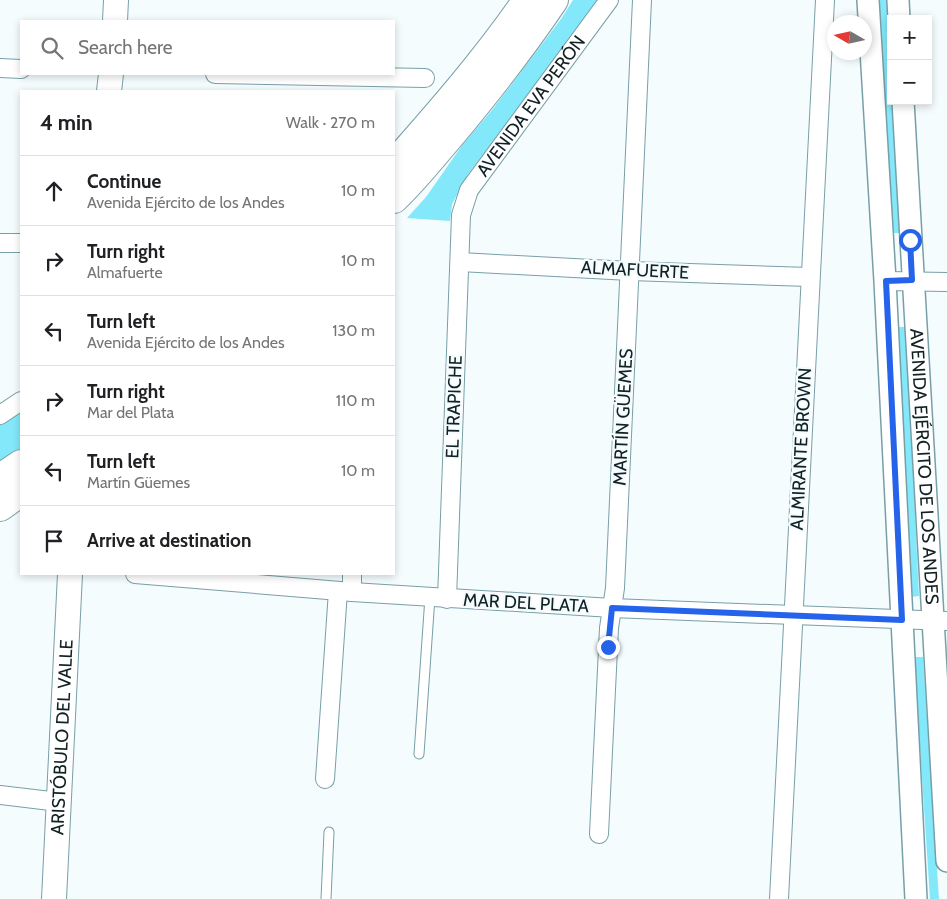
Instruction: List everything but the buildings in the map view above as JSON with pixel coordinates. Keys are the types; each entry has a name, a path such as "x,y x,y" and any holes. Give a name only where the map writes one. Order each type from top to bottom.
{"main road":[{"path":"115,20 116,0"},
{"path":"395,163 443,109 510,25 527,0"},
{"path":"395,198 412,181 473,109 533,31 554,0"},
{"path":"109,90 110,75"},
{"path":"0,478 20,465"},
{"path":"0,506 20,493"},
{"name":"ARISTÓBULO DEL VALLE","path":"54,899 70,575"}],"street":[{"name":"AVENIDA EVA PERÓN","path":"461,215 469,190 609,0"},
{"name":"MARTÍN GÜEMES","path":"599,834 630,271 642,0"},
{"name":"ALMIRANTE BROWN","path":"779,899 792,615 825,0"},
{"name":"AVENIDA EJÉRCITO DE LOS ANDES","path":"868,0 886,281 916,899"},
{"path":"898,0 898,15"},
{"path":"0,68 20,69"},
{"path":"268,75 425,78"},
{"name":"AVENIDA EJÉRCITO DE LOS ANDES","path":"903,105 912,280 940,620 947,861"},
{"name":"EL TRAPICHE","path":"438,598 460,262 461,215"},
{"path":"0,243 20,243"},
{"name":"ALMAFUERTE","path":"460,262 630,271 810,277"},
{"path":"886,281 947,282"},
{"path":"0,415 20,401"},
{"name":"MAR DEL PLATA","path":"148,575 345,592 612,608 940,620"},
{"path":"325,779 345,592 352,575"},
{"path":"0,795 59,802"}],"lane":[{"path":"419,754 438,598"},
{"path":"326,899 329,832"}],"shaded area":[{"path":"573,0 601,0 468,174 452,204 450,221 407,218 426,197 463,144 492,110 561,19"},
{"path":"879,0 888,0 889,15 887,15 887,105 894,105 902,233 893,233"},
{"path":"897,327 906,327 919,596 910,597"},
{"path":"20,409 20,449 0,462 0,423"},
{"path":"914,657 923,657 939,899 930,899"}],"route":[{"path":"608,647 612,608 902,620 886,281 912,280 910,240"}]}
